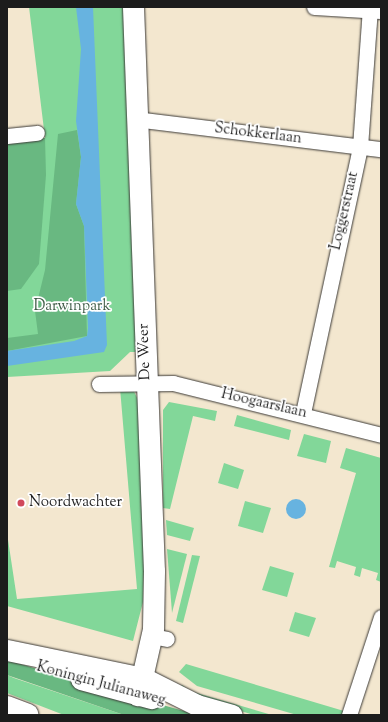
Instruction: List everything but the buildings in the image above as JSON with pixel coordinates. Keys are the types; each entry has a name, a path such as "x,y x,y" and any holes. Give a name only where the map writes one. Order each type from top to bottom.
{"highway":[{"path":"7,707 28,715"}],"street":[{"name":"De Weer","path":"133,7 135,119 154,572 159,637 141,687"},
{"path":"314,7 374,10"},
{"name":"Loggerstraat","path":"303,413 360,147 374,10"},
{"name":"Schokkerlaan","path":"135,119 381,149"},
{"path":"7,136 37,133"},
{"name":"Hoogaarslaan","path":"99,384 173,383 303,413 381,434"},
{"path":"349,715 381,617"},
{"name":"Koningin Julianaweg","path":"7,650 141,687 232,715"},
{"name":"Koningin Julianaweg","path":"7,654 29,665 141,687"}],"green space":[{"name":"Darwinpark","path":"29,7 128,7 137,352 130,352 110,371 7,377 7,143 45,138"},
{"path":"77,130 81,157 76,204 84,226 87,336 7,351 7,338 38,334 35,311 45,270 58,134"},
{"path":"45,138 46,175 39,264 21,289 7,291 7,144"},
{"path":"132,387 138,400 144,566 143,602 133,641 7,606 7,533 17,599 137,589 120,388"},
{"path":"169,402 217,411 215,421 193,416 170,509 163,508 163,410"},
{"path":"237,415 291,430 289,440 234,426"},
{"path":"304,434 331,441 326,463 297,456"},
{"path":"346,448 381,458 381,582 376,580 378,573 362,568 360,577 354,575 356,567 337,561 335,568 329,567 356,473 340,468"},
{"path":"224,463 244,470 238,489 218,483"},
{"path":"245,501 271,508 263,533 238,526"},
{"path":"166,520 194,528 190,541 167,535"},
{"path":"167,549 187,554 172,613"},
{"path":"192,555 200,556 183,623 176,621"},
{"path":"270,566 294,573 287,597 262,590"},
{"path":"295,612 316,618 309,637 289,631"},
{"path":"7,660 198,715 124,715 7,675"},
{"path":"186,664 344,711 343,715 297,715 197,686 179,672"},
{"path":"7,675 124,715 64,715 7,693"},
{"path":"182,685 190,691 272,715 254,715 204,700 178,689"}],"water":[{"path":"76,7 93,7 107,345 104,352 7,366 7,351 74,341 87,336 88,328 84,226 76,204 81,157 76,121 81,49"},
{"path":"296,499 303,502 306,509 303,516 296,519 289,516 286,509 289,502"}],"place":[{"name":"Noordwachter","path":"21,503"}]}
